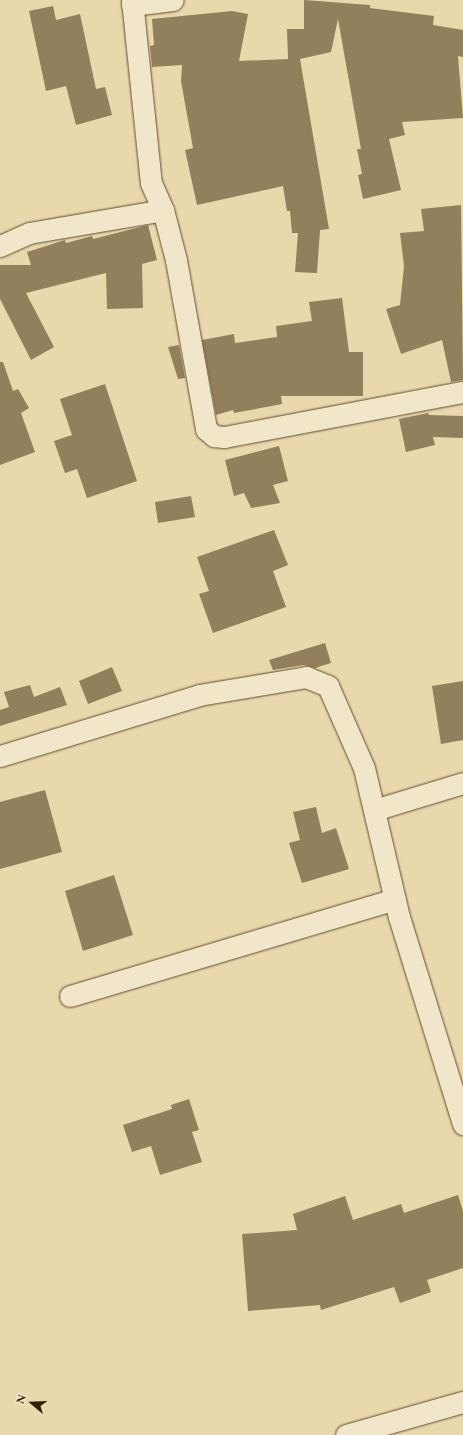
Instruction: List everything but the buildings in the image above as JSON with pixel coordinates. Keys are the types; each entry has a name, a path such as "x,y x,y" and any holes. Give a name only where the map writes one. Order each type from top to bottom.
{"street":[{"path":"174,0 132,2 146,151 151,183 163,210 176,260 206,429 214,436 224,437 463,392"},
{"path":"0,246 29,233 163,210"},
{"path":"0,756 200,695 306,677 328,686 364,768 395,899 463,1124"},
{"path":"374,810 463,783"},
{"path":"70,996 395,899"},
{"path":"346,1435 463,1402"}]}
